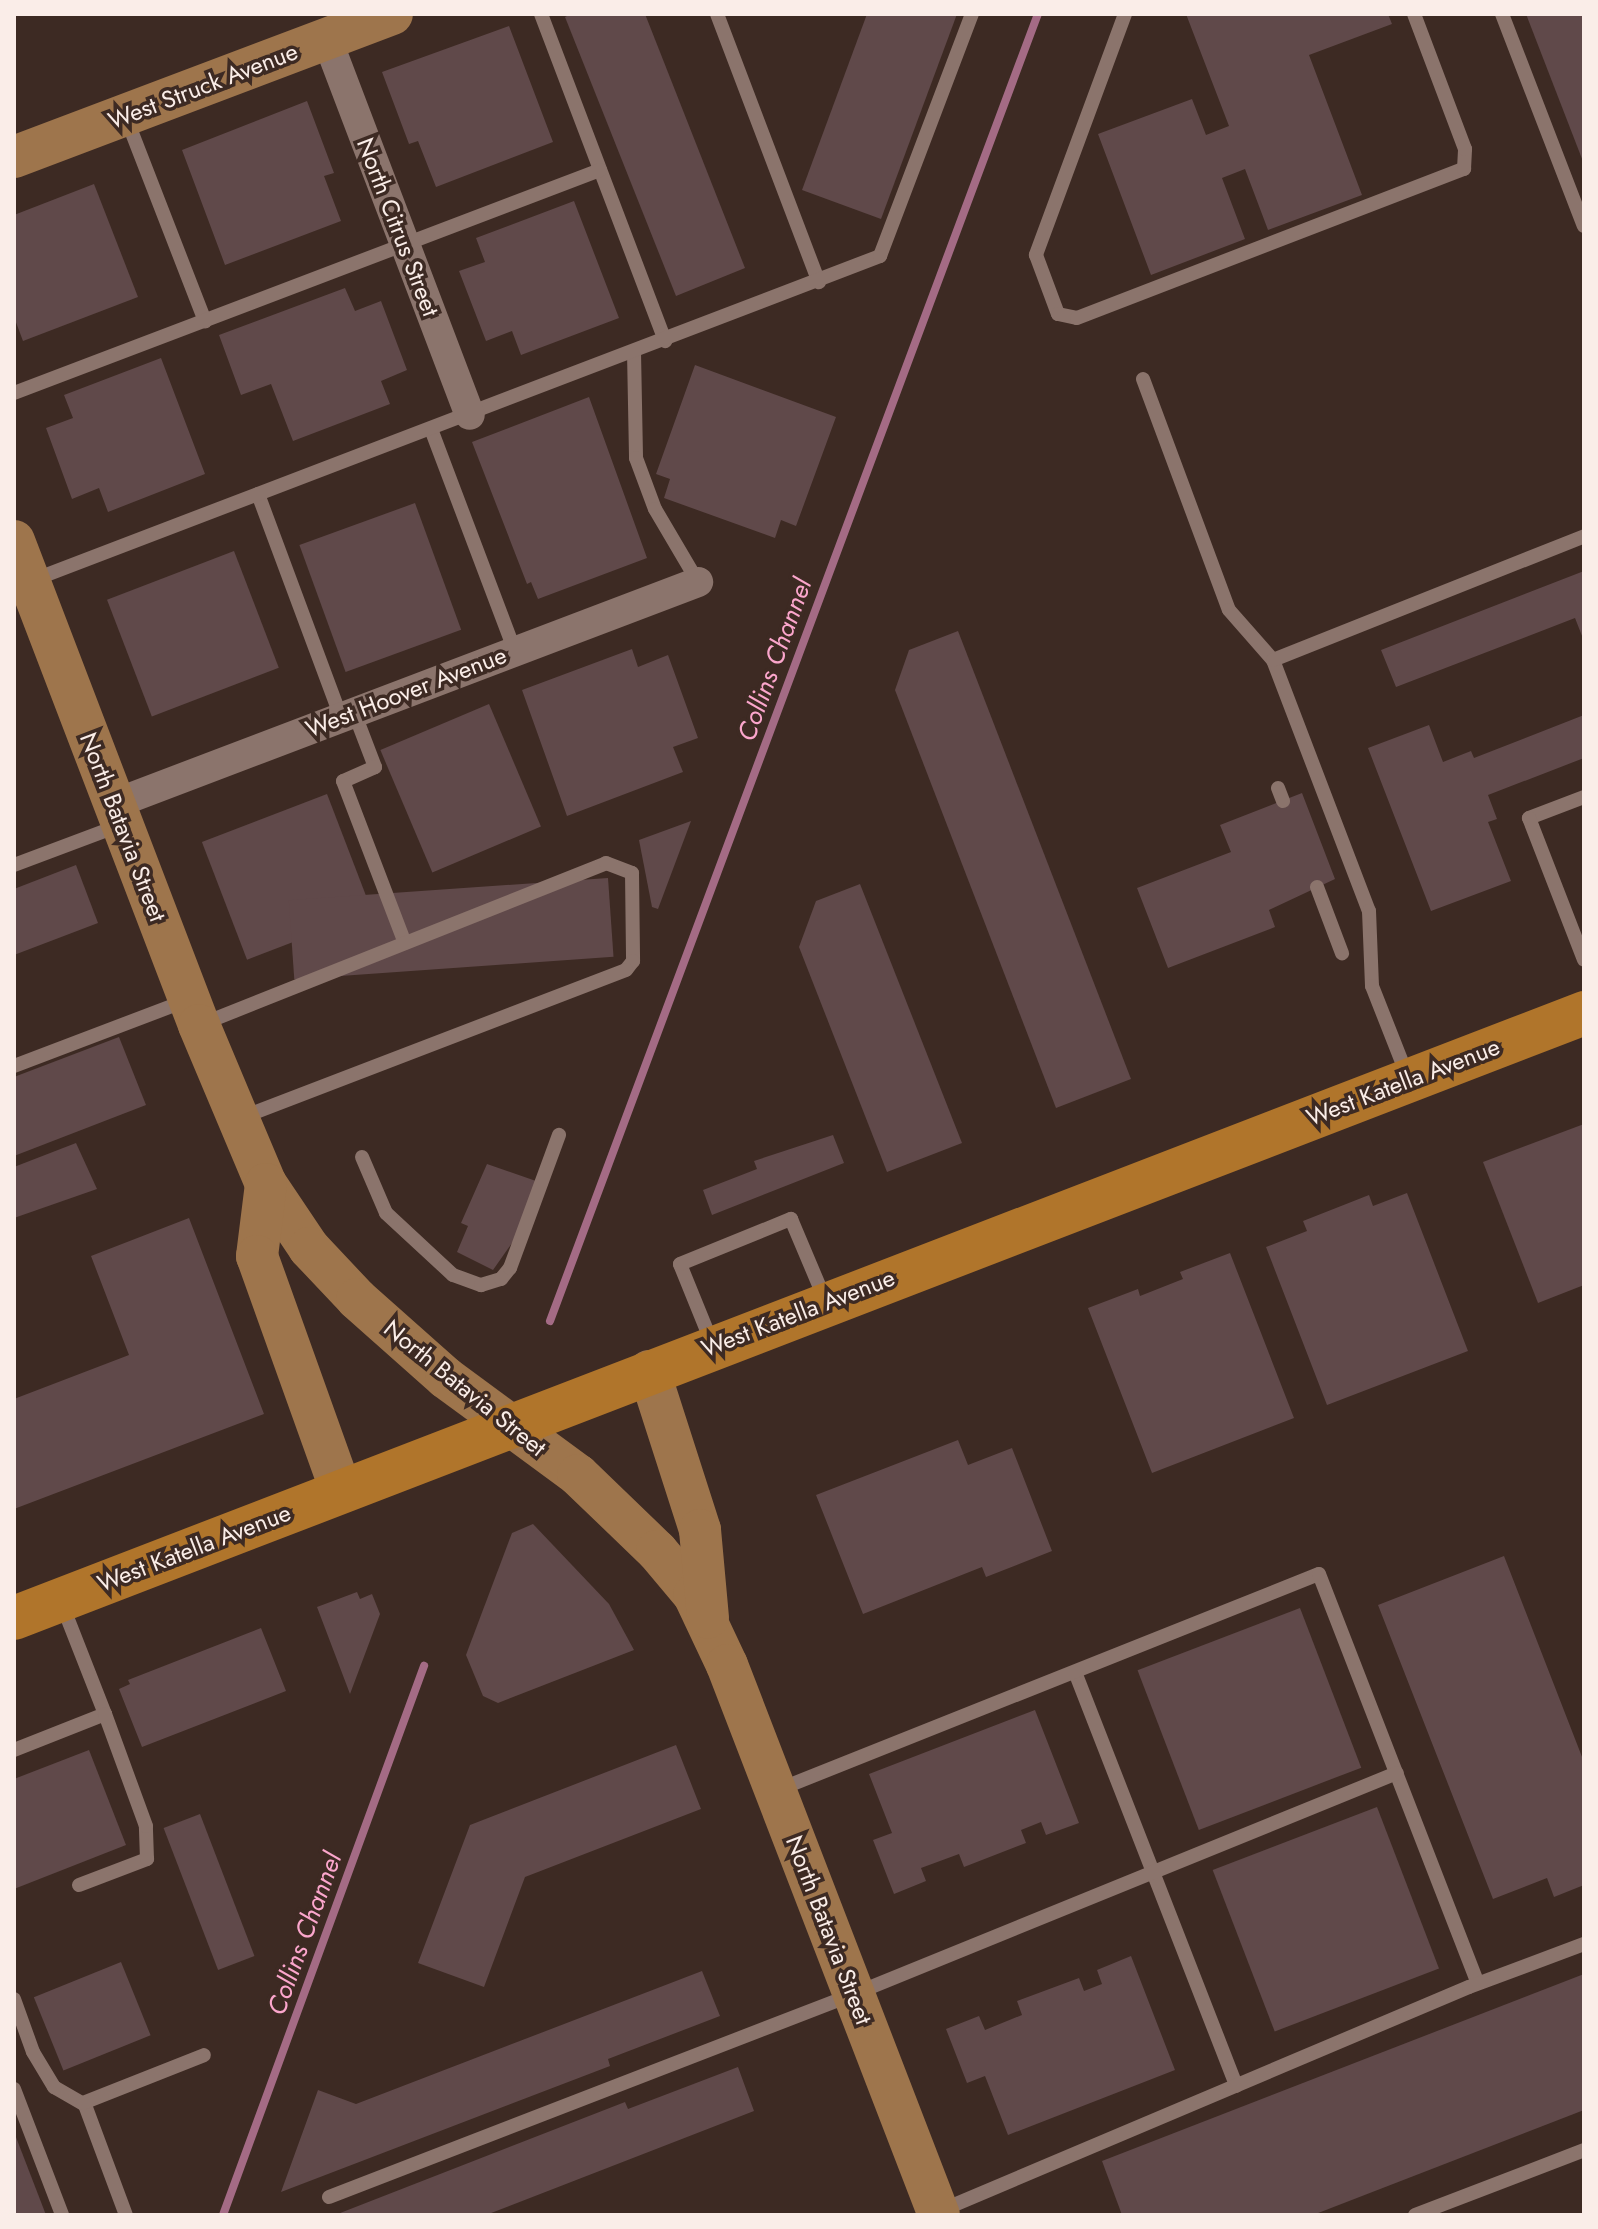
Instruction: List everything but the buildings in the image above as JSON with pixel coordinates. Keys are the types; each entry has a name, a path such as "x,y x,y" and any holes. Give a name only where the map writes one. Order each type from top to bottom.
{"main road":[{"name":"West Katella Avenue","path":"14,1618 713,1346 1584,1013"}],"street":[{"name":"West Struck Avenue","path":"14,157 392,14"},
{"name":"North Citrus Street","path":"327,39 470,415"},
{"name":"North Batavia Street","path":"14,541 236,1120 266,1184 309,1248 357,1299 507,1426 619,1512 694,1595 708,1620 938,2214"},
{"name":"West Hoover Avenue","path":"118,814 348,714 698,582"},
{"path":"266,1184 257,1256 341,1491"},
{"path":"649,1371 700,1530 708,1620"}],"lane":[{"path":"541,14 665,341"},
{"path":"717,14 819,282"},
{"path":"29,581 665,341 880,256 972,14"},
{"path":"1125,14 1036,255 1058,314 1077,318 1464,169 1465,149 1414,14"},
{"path":"1502,14 1584,226"},
{"path":"125,115 205,321"},
{"path":"14,393 600,170"},
{"path":"634,352 636,458 655,509 698,582"},
{"path":"1143,379 1229,610 1273,660 1369,911 1372,986 1409,1079"},
{"path":"431,429 515,651"},
{"path":"258,494 348,714 375,767 343,781 405,943"},
{"path":"1273,660 1584,536"},
{"path":"1584,797 1529,818 1584,960"},
{"path":"14,865 118,814"},
{"path":"14,1066 194,1012 405,943 606,863 632,873 633,961 626,970 236,1120"},
{"path":"1317,887 1342,953"},
{"path":"362,1157 386,1213 422,1250 467,1283 492,1284 510,1268 559,1135"},
{"path":"713,1346 680,1264 791,1219 826,1303"},
{"path":"775,1791 1319,1574 1478,1983"},
{"path":"61,1600 146,1826 147,1859 79,1885"},
{"path":"1075,1672 1236,2086"},
{"path":"14,1750 105,1714"},
{"path":"329,2197 854,1994 1152,1870 1397,1773"},
{"path":"938,2214 1478,1983 1584,1944"},
{"path":"14,1999 33,2052 54,2087 83,2103 126,2215"},
{"path":"83,2103 204,2055"},
{"path":"14,2089 62,2215"},
{"path":"1415,2215 1584,2150"}],"waterway":[{"name":"Collins Channel","path":"550,1321 1038,14"},
{"name":"Collins Channel","path":"223,2215 424,1666"}]}
